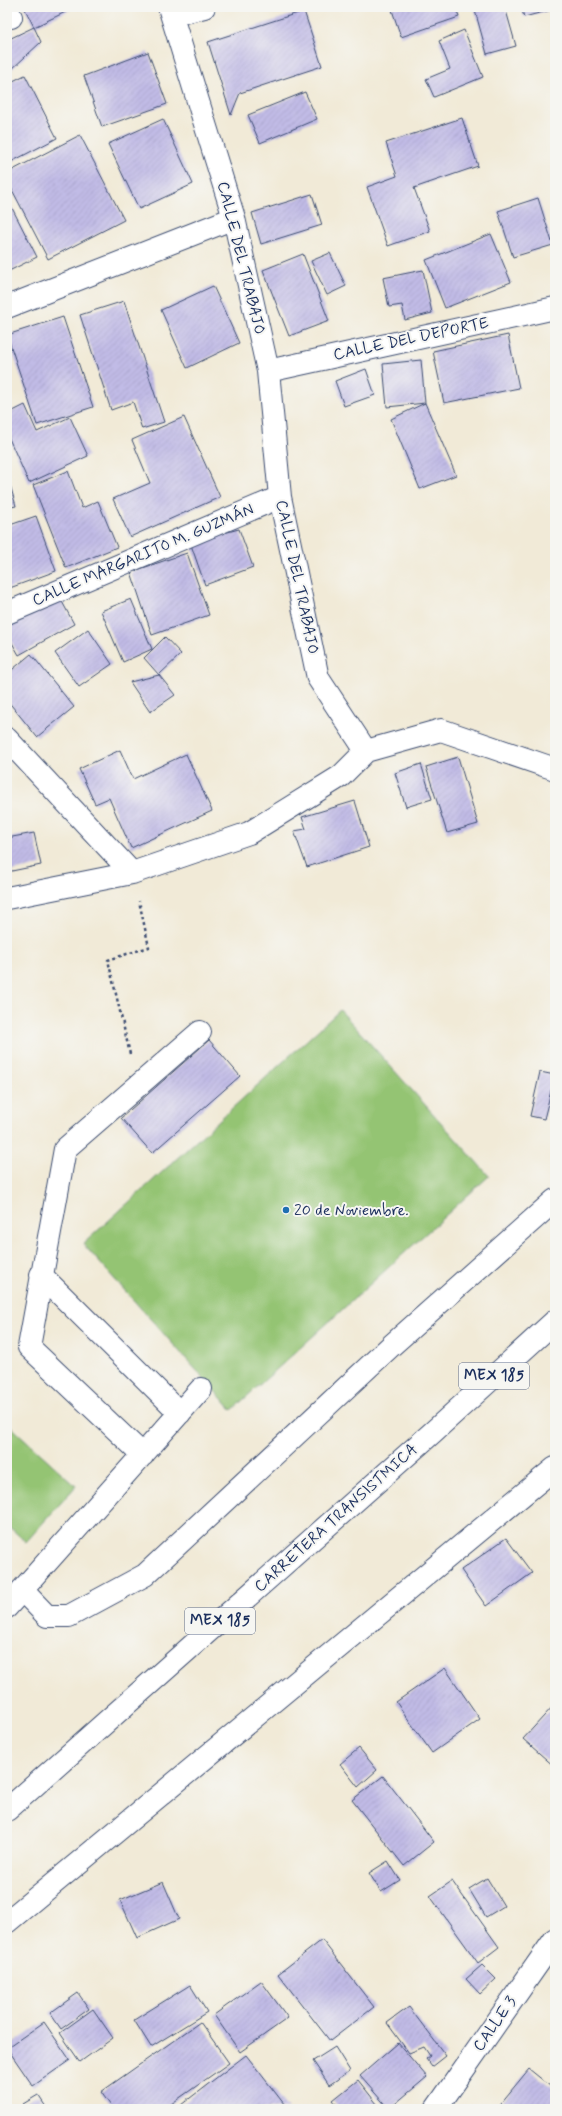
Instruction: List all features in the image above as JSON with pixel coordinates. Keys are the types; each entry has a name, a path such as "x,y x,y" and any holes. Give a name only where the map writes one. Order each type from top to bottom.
{"street":[{"path":"170,11 204,7"},
{"name":"CALLE DEL TRABAJO","path":"170,11 234,218 268,370 280,497 318,678 366,751"},
{"path":"7,307 234,218"},
{"name":"CALLE DEL DEPORTE","path":"268,370 555,308"},
{"name":"CALLE MARGARITO M. GUZMÁN","path":"7,613 280,497"},
{"path":"7,898 132,873 249,833 341,776 366,751 441,730 555,769"},
{"path":"7,739 132,873"},
{"path":"143,1455 29,1347 65,1149 200,1032"},
{"path":"22,1590 47,1616 69,1616 145,1575 387,1351 555,1200"},
{"path":"41,1276 180,1413"},
{"name":"CARRETERA TRANSISTMICA","path":"7,1810 427,1437 555,1321"},
{"path":"7,1607 201,1389"},
{"path":"7,1922 555,1468"},
{"name":"CALLE 3","path":"439,2108 555,1940"}],"path":[{"path":"132,873 149,947 108,960 138,1085"}],"green space":[{"name":"20 de Noviembre.","path":"340,1010 489,1176 232,1410 83,1244"},
{"path":"7,1423 76,1486 26,1542 7,1525"}],"building":[{"path":"24,7 76,7 34,27"},
{"path":"391,7 456,7 459,17 401,37"},
{"path":"474,7 505,7 516,46 487,54"},
{"path":"521,7 555,7 555,9 524,17"},
{"path":"304,11 322,66 240,93 231,115 208,42"},
{"path":"34,27 41,42 11,70 7,60 7,40"},
{"path":"464,30 483,77 434,97 426,79 450,69 439,41"},
{"path":"148,52 167,104 102,127 84,76"},
{"path":"25,75 57,138 7,164 7,84"},
{"path":"305,92 317,119 260,143 248,115"},
{"path":"462,118 478,166 414,188 430,231 388,246 367,187 397,176 386,143"},
{"path":"163,119 193,184 139,209 108,144"},
{"path":"80,135 124,220 48,259 7,180 7,173"},
{"path":"312,194 322,225 261,244 252,213"},
{"path":"538,198 553,245 513,257 498,211"},
{"path":"12,208 37,257 7,272 7,211"},
{"path":"491,234 511,282 445,308 426,260"},
{"path":"330,253 346,286 327,295 311,261"},
{"path":"303,254 329,321 289,336 263,270"},
{"path":"423,270 432,313 405,320 402,305 389,307 383,278"},
{"path":"213,286 239,343 187,368 161,310"},
{"path":"124,301 164,422 142,429 133,402 111,410 80,315"},
{"path":"63,317 93,407 37,425 7,335"},
{"path":"508,335 519,388 444,403 433,351"},
{"path":"421,360 425,403 387,407 383,364"},
{"path":"366,369 375,395 344,406 335,381"},
{"path":"425,403 456,475 420,489 391,419"},
{"path":"25,405 37,432 70,417 88,456 29,483 7,434 7,414"},
{"path":"184,417 220,497 130,537 113,499 150,483 132,440"},
{"path":"68,471 82,508 98,501 117,547 66,568 33,485"},
{"path":"7,474 16,506 7,508"},
{"path":"36,516 56,571 7,589 7,526"},
{"path":"239,529 253,567 205,585 190,542"},
{"path":"187,553 209,615 152,635 131,572"},
{"path":"59,596 74,624 19,655 7,634 7,626"},
{"path":"131,599 152,649 123,662 101,611"},
{"path":"88,629 112,664 79,687 55,653"},
{"path":"165,637 181,654 159,675 144,658"},
{"path":"31,654 74,707 37,737 7,700 7,674"},
{"path":"159,675 175,695 150,712 130,682"},
{"path":"120,750 133,779 186,754 212,811 131,848 109,798 95,804 79,769"},
{"path":"458,757 478,824 447,833 426,767"},
{"path":"421,764 432,799 406,807 395,773"},
{"path":"355,801 369,847 307,867 294,831 306,829 302,817"},
{"path":"34,833 41,865 7,872 7,838"},
{"path":"209,1040 240,1076 152,1153 121,1118"},
{"path":"540,1072 555,1075 544,1119 530,1116"},
{"path":"506,1538 532,1573 486,1606 461,1570"},
{"path":"445,1668 480,1719 432,1753 396,1702"},
{"path":"555,1704 555,1767 523,1739"},
{"path":"359,1748 377,1770 358,1787 340,1764"},
{"path":"383,1776 434,1842 404,1866 352,1800"},
{"path":"388,1861 400,1880 381,1892 369,1873"},
{"path":"487,1878 504,1906 486,1917 469,1889"},
{"path":"452,1881 499,1947 478,1963 430,1896"},
{"path":"163,1882 179,1919 137,1938 120,1900"},
{"path":"322,1940 374,2007 330,2041 278,1974"},
{"path":"482,1965 496,1979 480,1994 466,1979"},
{"path":"261,1981 288,2018 240,2052 214,2015"},
{"path":"190,1985 207,2012 151,2047 134,2020"},
{"path":"78,1993 89,2009 61,2029 50,2013"},
{"path":"409,2007 446,2056 432,2067 426,2059 430,2056 424,2047 409,2053 387,2023"},
{"path":"93,2009 113,2038 80,2062 60,2033"},
{"path":"44,2022 70,2060 33,2086 7,2048"},
{"path":"200,2022 229,2063 164,2109 113,2109 101,2092"},
{"path":"398,2043 427,2077 389,2109 360,2076"},
{"path":"335,2047 350,2071 329,2085 313,2061"},
{"path":"246,2055 288,2109 184,2109 181,2105"},
{"path":"529,2069 555,2090 555,2107 553,2109 496,2109"},
{"path":"358,2080 381,2109 340,2109 333,2100"},
{"path":"38,2095 46,2107 26,2109 23,2104"}],"place":[{"name":"20 de Noviembre.","path":"286,1210"}]}
